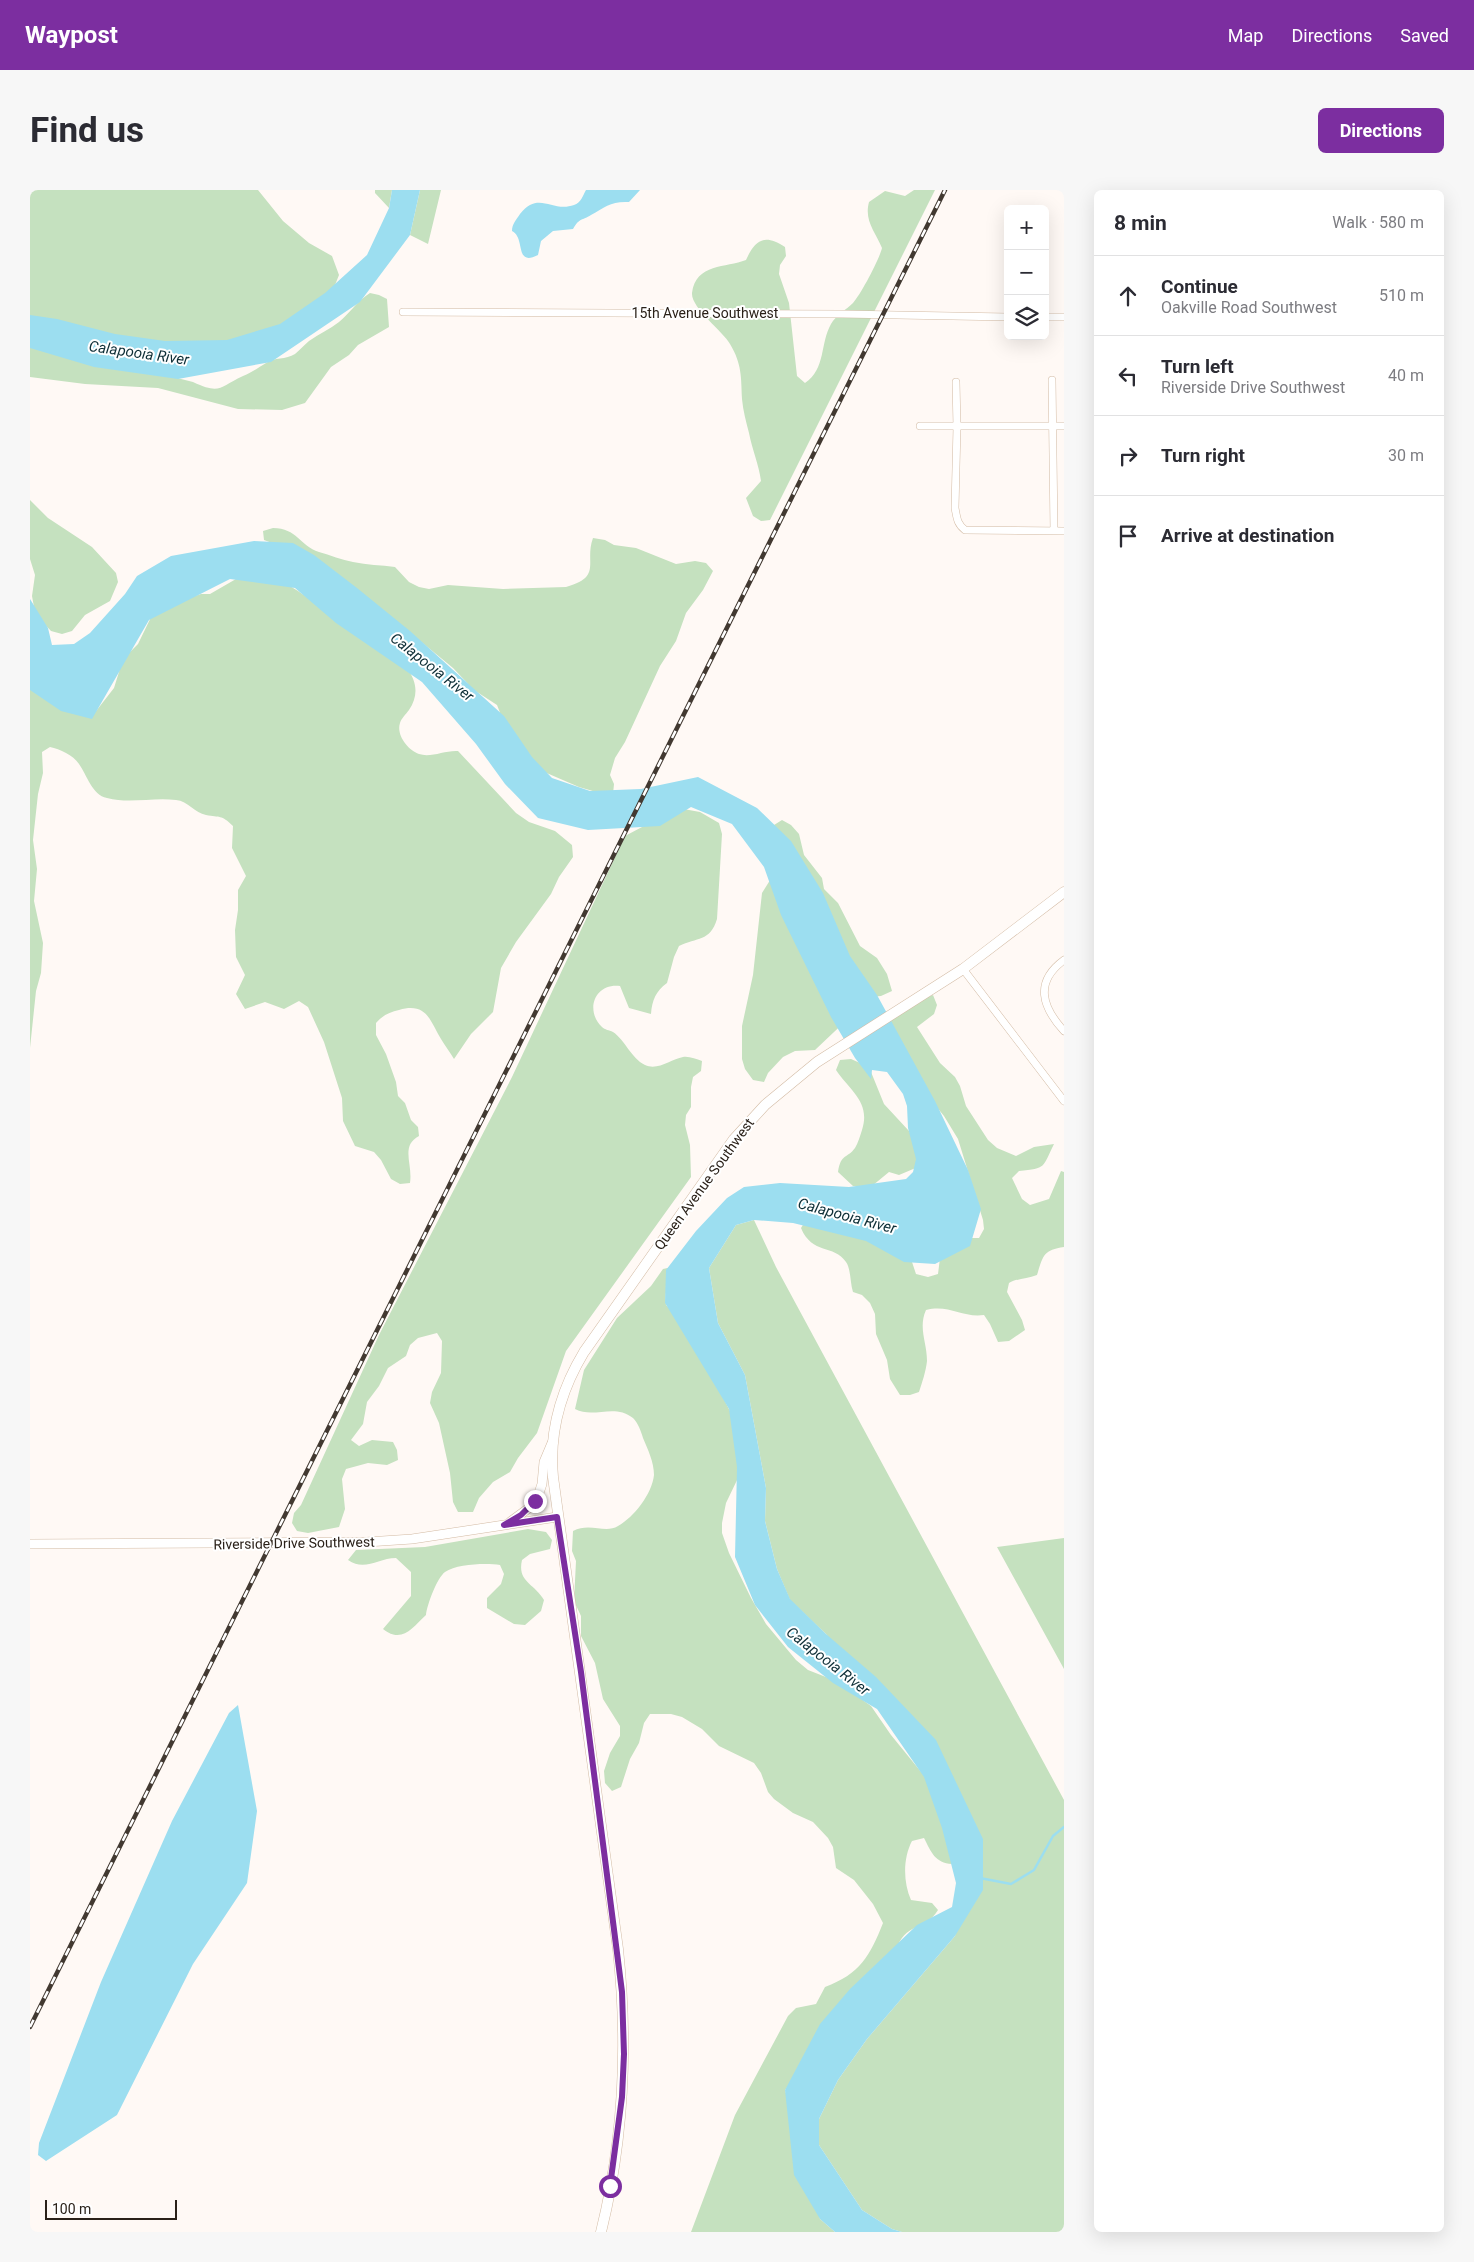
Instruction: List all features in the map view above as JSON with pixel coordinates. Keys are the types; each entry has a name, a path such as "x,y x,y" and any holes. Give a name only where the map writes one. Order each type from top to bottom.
{"main road":[{"name":"Queen Avenue Southwest","path":"601,2232 614,2166 620,2119 624,2054 624,2011 618,1949 582,1680 557,1517 552,1467 553,1440 567,1384 584,1352 622,1298 744,1127 765,1104 795,1078 832,1051 963,968 1064,892"}],"street":[{"name":"15th Avenue Southwest","path":"403,312 842,314 1004,317"},
{"path":"1049,317 1064,317"},
{"path":"1052,380 1054,531"},
{"path":"956,382 957,427 954,486 957,521 965,530 1064,531"},
{"path":"920,426 1064,426"},
{"path":"1064,960 1048,978 1044,989 1044,1002 1051,1016 1064,1031"},
{"path":"963,968 1064,1101"},
{"path":"504,1525 521,1515 535,1501 542,1484 544,1462 553,1440"},
{"name":"Riverside Drive Southwest","path":"30,1544 367,1542 412,1538 557,1517"}],"green space":[{"path":"30,190 258,190 283,221 309,243 332,256 339,275 335,285 301,320 194,355 30,316"},
{"path":"375,190 392,190 389,208 375,193"},
{"path":"420,190 441,190 428,244 410,235"},
{"path":"914,190 935,190 770,520 761,521 753,516 746,498 761,481 744,412 739,364 730,344 693,299 692,293 695,283 699,276 706,271 746,260 749,253 761,241 771,240 785,247 786,256 780,265 779,274 789,303 797,376 805,383 812,377 820,363 831,324 856,299 869,277 882,248 869,220 869,202 885,191 905,196"},
{"path":"370,293 387,299 389,327 358,345 349,355 331,367 305,403 282,410 238,409 158,388 85,384 30,377 30,341 193,382 209,388 220,388 269,361 295,354 309,341 339,322"},
{"path":"30,500 48,518 92,547 116,573 118,582 110,601 85,615 72,631 62,634 51,631 37,616 34,607 32,596 35,575 30,559"},
{"path":"273,528 288,531 307,546 319,552 353,562 395,567 409,582 429,589 448,585 503,589 566,587 585,579 590,568 593,538 605,540 614,545 636,548 676,564 695,561 706,563 713,571 703,590 686,613 676,641 660,666 625,742 615,758 610,775 614,784 613,794 603,794 579,787 542,771 504,723 497,705 474,690 453,668 419,640 291,550 264,540 263,531"},
{"path":"275,577 406,667 410,672 415,688 414,699 409,710 401,720 399,728 401,737 411,749 424,755 458,751 516,813 529,822 555,831 572,845 573,857 559,877 551,894 516,942 501,968 493,1012 471,1034 454,1059 430,1020 422,1011 408,1008 396,1011 384,1016 376,1023 376,1035 386,1054 396,1082 398,1096 405,1103 411,1120 418,1127 419,1136 410,1145 408,1156 410,1183 400,1184 391,1179 381,1160 374,1152 355,1146 343,1121 342,1098 324,1042 308,1007 299,1001 284,1009 265,1002 245,1009 236,994 245,975 236,957 235,930 238,890 246,876 232,848 233,826 223,818 202,814 180,801 167,799 116,800 102,796 97,793 79,764 70,755 50,747 42,752 43,773 38,794 33,840 37,869 34,901 43,943 41,973 36,991 30,1048 30,683 59,706 75,714 93,715 114,688 123,659 138,644 155,609 201,594 210,594 236,579"},
{"path":"678,808 700,812 719,823 722,834 717,919 714,926 711,932 702,938 679,946 667,983 655,996 651,1014 629,1008 620,986 611,986 598,993 593,1006 597,1021 602,1027 617,1035 636,1058 645,1065 660,1066 685,1057 702,1061 701,1071 693,1077 691,1107 686,1115 685,1125 690,1145 691,1177 566,1351 537,1433 510,1472 493,1482 479,1498 473,1512 458,1512 453,1502 450,1473 439,1423 430,1403 432,1392 441,1373 442,1341 437,1333 418,1338 410,1345 406,1356 388,1368 379,1386 367,1402 363,1424 351,1440 359,1446 372,1440 393,1442 397,1450 398,1460 387,1465 368,1463 346,1469 342,1479 345,1509 339,1527 308,1533 297,1531 292,1523 294,1513 301,1505 379,1335 512,1077 625,836"},
{"path":"782,820 791,825 799,834 804,855 822,878 824,889 838,903 860,946 877,958 887,974 892,991 881,996 871,997 815,1050 795,1051 783,1057 768,1073 764,1082 753,1080 745,1069 742,1059 742,1026 753,975 762,893 772,877 774,825"},
{"path":"933,995 937,1005 934,1014 917,1027 940,1063 955,1077 966,1106 988,1140 997,1148 1016,1156 1034,1147 1054,1144 1042,1165 1035,1169 1019,1171 1012,1178 1022,1199 1030,1205 1049,1199 1061,1171 1064,1172 1064,1247 1052,1250 1045,1255 1037,1275 1009,1283 1007,1292 1022,1320 1025,1330 1009,1341 998,1342 984,1315 969,1315 942,1309 926,1310 923,1329 927,1361 923,1381 919,1392 910,1395 900,1395 890,1379 887,1360 876,1334 875,1314 870,1303 862,1295 853,1292 849,1268 846,1262 841,1256 811,1242 801,1228 806,1220 912,1252 912,1262 916,1274 928,1277 938,1274 940,1258 959,1238 979,1238 984,1229 983,1220 958,1139 944,1116 931,1100 890,1021 923,999"},
{"path":"851,1059 869,1067 884,1104 909,1131 918,1148 918,1167 899,1175 889,1172 872,1186 853,1186 838,1172 843,1159 856,1146 864,1120 864,1112 858,1097 836,1070 840,1060"},
{"path":"754,1220 776,1267 1064,1800 1064,2232 902,2232 892,2229 862,2210 819,2145 819,2119 838,2080 867,2039 955,1936 983,1840 826,1634 790,1600 777,1569 765,1521 766,1488 745,1375 718,1323 709,1268 736,1225"},
{"path":"672,1267 666,1289 666,1305 686,1326 731,1413 739,1476 726,1503 722,1523 722,1533 729,1553 766,1624 796,1660 808,1670 836,1681 871,1706 891,1735 926,1778 937,1795 952,1864 941,1861 934,1856 924,1838 912,1841 907,1855 905,1870 908,1893 911,1900 932,1903 938,1910 928,1921 904,1935 896,1951 785,2090 820,2219 835,2232 691,2232 735,2115 788,2016 796,2008 816,2004 825,1987 837,1982 855,1970 868,1954 883,1923 873,1904 854,1880 836,1868 833,1847 828,1838 813,1822 793,1813 774,1799 768,1792 761,1773 754,1763 719,1746 702,1729 682,1717 671,1714 650,1714 644,1723 639,1743 630,1759 621,1787 612,1791 605,1783 604,1771 610,1753 620,1736 620,1726 603,1699 595,1663 581,1636 581,1616 574,1601 576,1561 572,1551 573,1531 585,1528 608,1529 624,1522 636,1511 646,1497 654,1475 650,1456 639,1427 633,1418 619,1412 589,1413 575,1409 584,1370 617,1318 651,1286 663,1269"},
{"path":"528,1529 546,1532 552,1540 550,1549 530,1554 522,1560 521,1567 524,1578 544,1600 541,1611 525,1625 514,1624 487,1608 487,1598 501,1584 504,1574 500,1565 480,1564 457,1567 445,1572 433,1592 426,1615 406,1633 396,1635 390,1633 383,1629 411,1596 411,1572 396,1558 366,1565 360,1565 348,1560 356,1550 425,1547"},
{"path":"1064,1538 1064,1669 997,1547"}],"water":[{"name":"Calapooia River","path":"392,190 420,190 410,235 360,302 271,362 178,379 94,367 30,348 30,315 57,319 115,334 165,341 227,340 280,324 325,293 367,255 389,208"},
{"path":"586,190 640,190 629,202 617,202 609,205 579,221 573,229 553,231 541,241 538,255 531,258 523,255 519,239 512,231 513,224 520,214 533,204 546,203 566,207 574,205 580,201"},
{"name":"Calapooia River","path":"254,541 293,543 314,555 357,588 410,631 504,716 532,757 552,778 590,791 641,789 698,777 757,808 791,841 823,893 850,956 877,995 935,1101 968,1170 981,1209 970,1246 935,1264 904,1262 866,1241 793,1223 754,1220 736,1225 709,1268 718,1323 745,1375 766,1488 765,1521 777,1569 790,1599 826,1634 876,1677 936,1740 983,1839 983,1890 955,1936 867,2039 838,2080 819,2119 819,2145 862,2210 892,2229 902,2232 835,2232 820,2219 794,2175 785,2090 820,2024 850,1989 917,1925 952,1907 956,1883 942,1828 924,1777 877,1709 833,1683 788,1647 755,1605 735,1557 737,1467 729,1409 665,1303 666,1270 696,1231 727,1198 744,1187 780,1183 849,1187 906,1179 913,1172 916,1159 908,1128 907,1106 903,1094 887,1072 872,1070 871,1079 855,1058 831,1017 781,915 764,867 732,824 691,807 660,826 588,830 538,818 505,784 476,744 422,682 336,623 295,588 230,579 149,620 92,719 61,711 30,690 30,599 48,628 52,645 74,644 90,633 125,594 137,576 171,556"},
{"path":"238,1705 257,1811 247,1883 193,1964 117,2115 46,2161 38,2155 39,2143 101,1982 172,1821 229,1713"}],"waterway":[{"path":"980,1878 1011,1884 1034,1870 1053,1836 1064,1827"}],"railway":[{"path":"30,2027 945,190"}],"route":[{"path":"535,1501 521,1515 504,1525 557,1517 581,1672 618,1949 624,2011 624,2054 620,2119 610,2186"}]}
